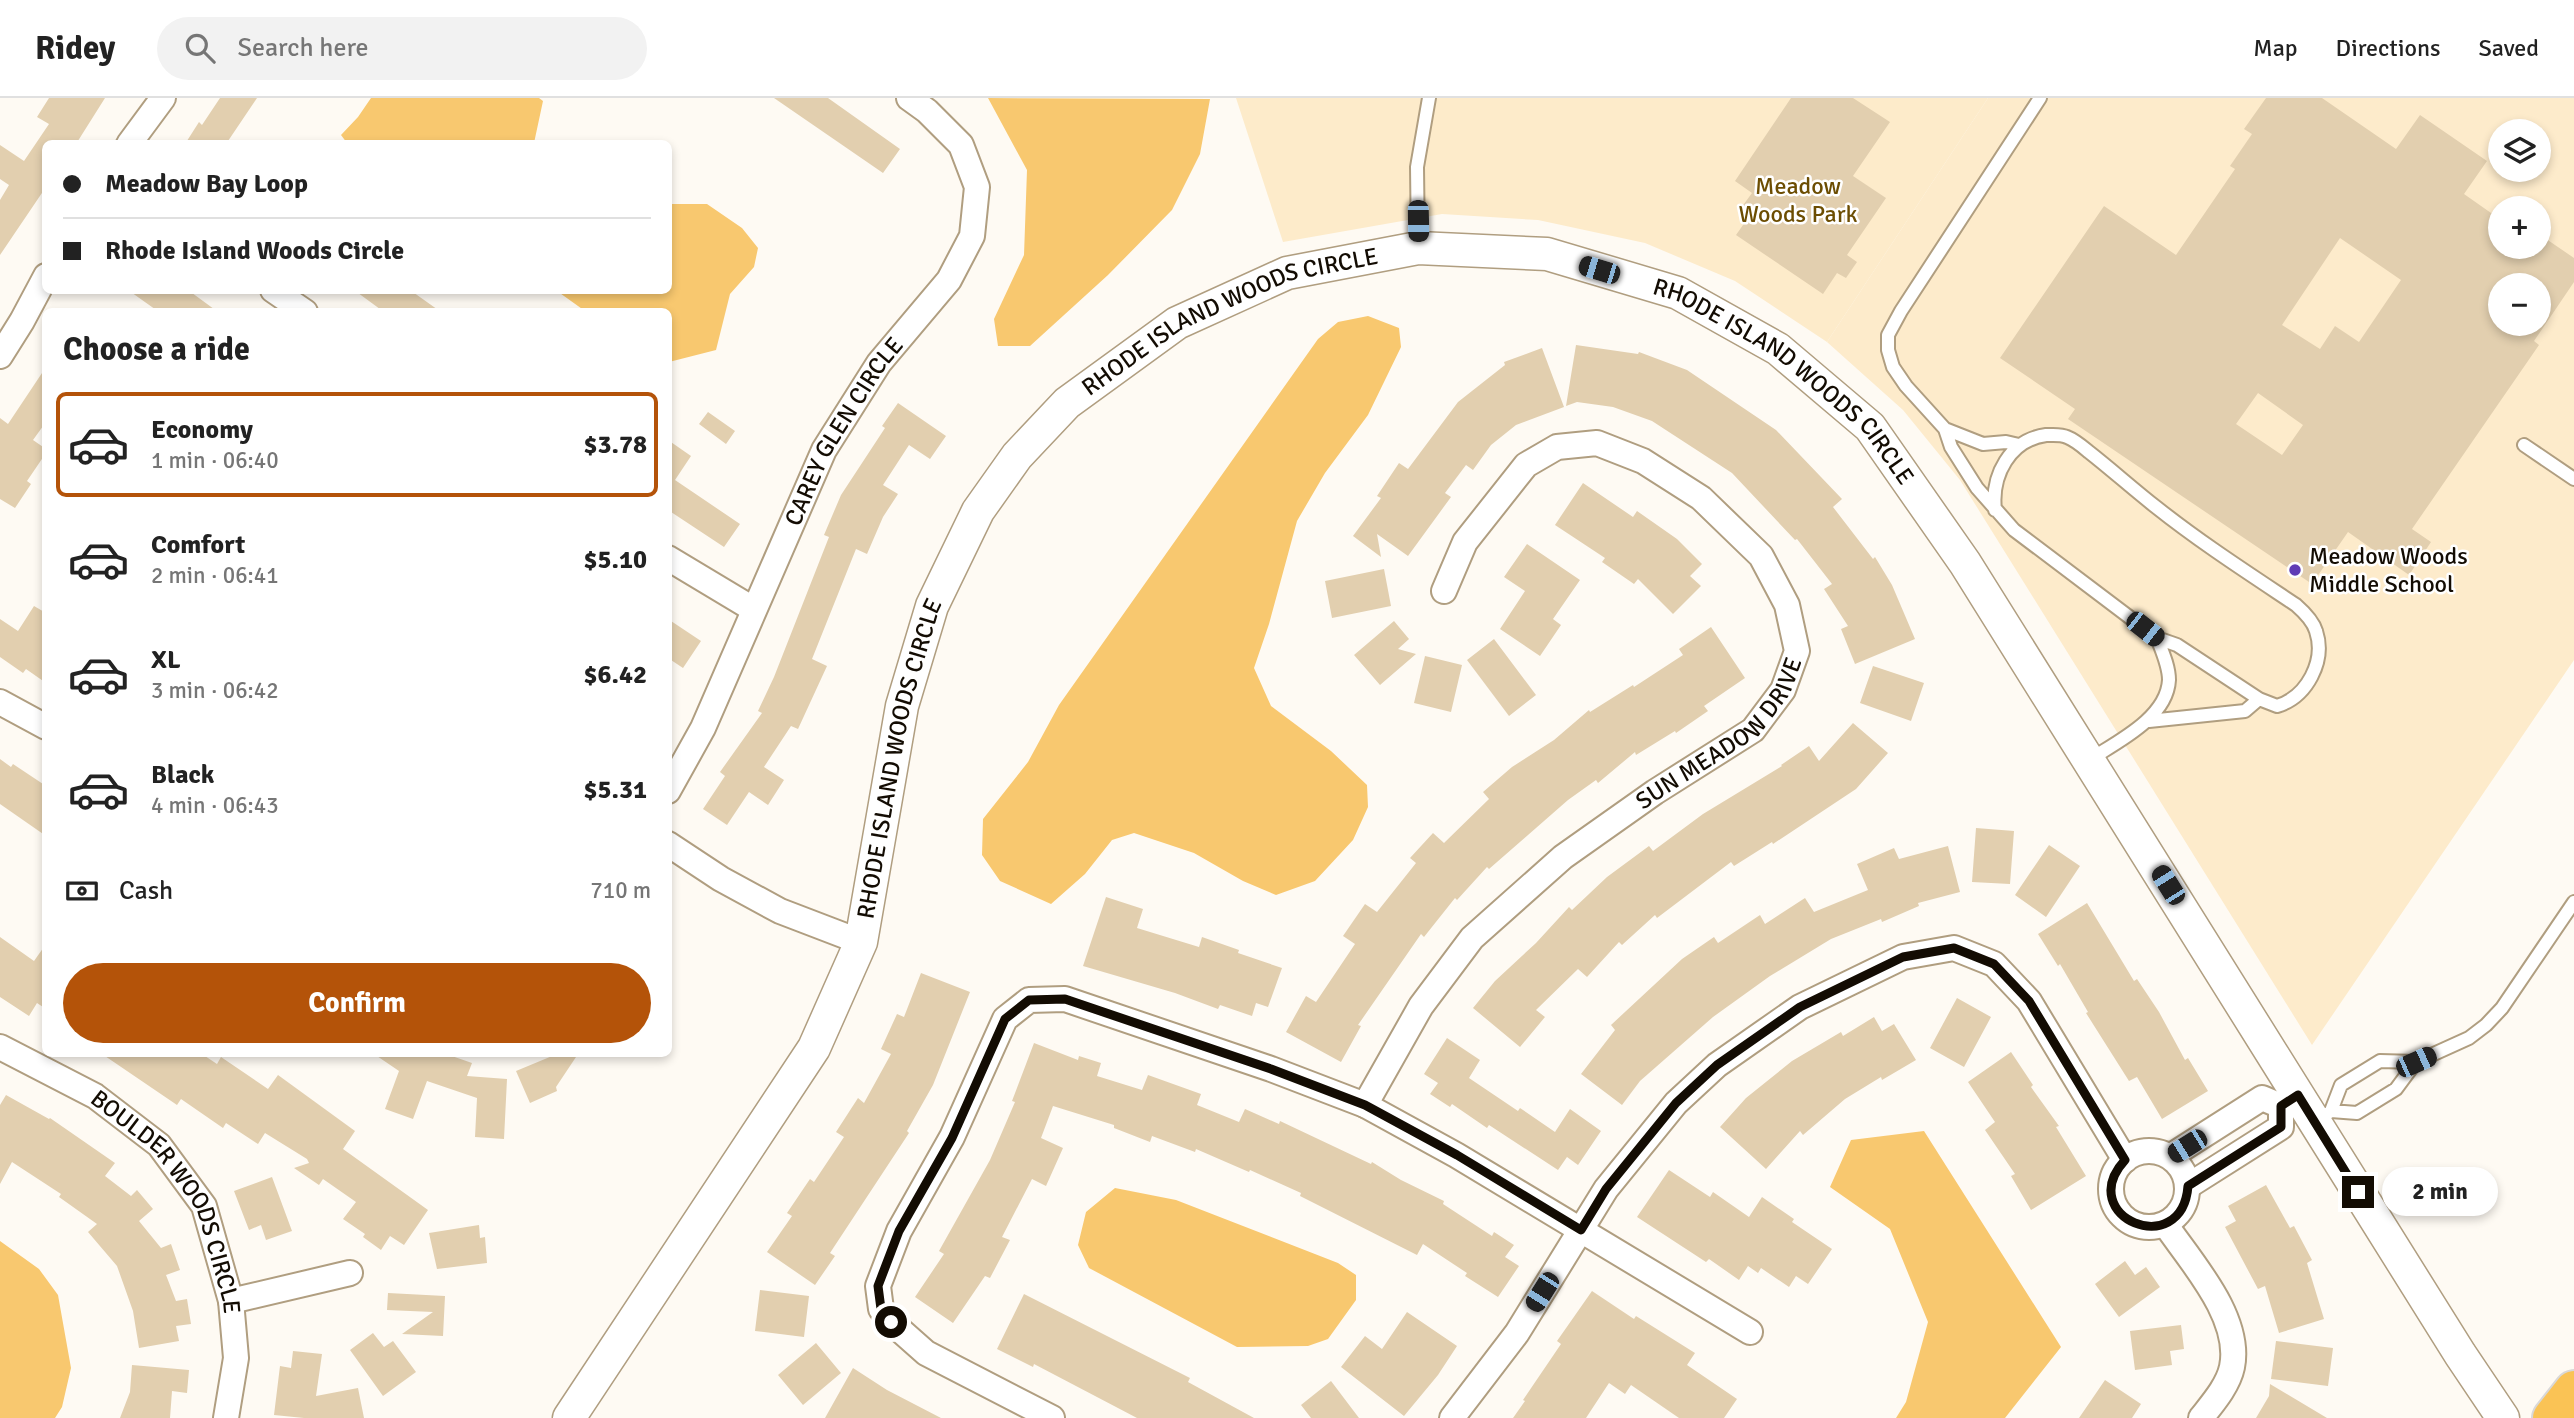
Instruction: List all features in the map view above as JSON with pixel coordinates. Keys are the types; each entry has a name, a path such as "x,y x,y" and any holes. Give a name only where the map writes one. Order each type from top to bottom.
{"street":[{"path":"133,140 163,98"},
{"name":"CAREY GLEN CIRCLE","path":"672,784 704,728 753,609 824,450 879,363 949,280 972,236 977,187 961,145 909,98"},
{"name":"RHODE ISLAND WOODS CIRCLE","path":"569,1418 814,1048 861,942 902,706 932,606 978,511 1017,456 1067,403 1177,323 1287,273 1418,247 1547,254 1678,293 1778,349 1870,427 1965,563 2089,760 2290,1101 2323,1116 2460,1354 2503,1418"},
{"path":"0,356 42,284"},
{"path":"278,294 299,308"},
{"name":"SUN MEADOW DRIVE","path":"1365,1105 1421,1006 1472,938 1563,857 1656,792 1753,730 1783,691 1797,651 1787,605 1761,556 1702,498 1643,461 1597,443 1557,447 1526,465 1465,542 1444,591"},
{"path":"672,560 753,609"},
{"path":"0,702 42,725"},
{"path":"672,847 721,879 780,911 861,942"},
{"path":"1452,1418 1517,1333 1606,1189 1676,1103 1717,1065 1800,1007 1903,957 1954,948 1994,964 2029,1001 2125,1160"},
{"path":"1052,1418 926,1353 891,1322 881,1309 878,1286 899,1231 952,1138 1005,1019 1029,1000 1065,999 1271,1069 1365,1105 1457,1155 1750,1332"},
{"name":"BOULDER WOODS CIRCLE","path":"0,1047 95,1096 159,1145 204,1206 231,1301 236,1358 226,1418"},
{"path":"2171,1156 2262,1098 2290,1101 2281,1127 2188,1186"},
{"path":"2149,1150 2171,1156 2182,1168 2188,1186 2184,1206 2165,1224 2141,1227 2130,1222 2121,1215 2111,1192 2117,1169 2136,1153 2149,1150"},
{"path":"2165,1224 2221,1306 2234,1338 2232,1369 2201,1418"},
{"path":"231,1301 350,1273"}],"lane":[{"path":"1418,247 1416,167 1429,98"},
{"path":"1995,510 1993,496 1996,482 2003,464 2019,445 2038,436 2067,437 2119,474 2177,523 2306,615 2316,630 2319,646 2309,682 2286,703 2277,706 2268,704 2176,645 2157,638 2029,544 1995,510 1982,494 1957,457 1945,429 1892,367 1888,335 1900,311 2040,98"},
{"path":"1945,429 1983,444 2006,442 2019,445"},
{"path":"2524,445 2574,479"},
{"path":"2089,760 2149,721 2164,696 2169,681 2157,638"},
{"path":"2149,721 2245,711 2259,699"},
{"path":"2323,1116 2341,1085 2380,1060 2416,1062 2469,1038 2487,1025 2502,1008 2574,902"},
{"path":"2323,1116 2357,1113 2396,1089 2416,1062"}],"shaded area":[{"path":"371,98 539,98 543,101 535,140 345,140 341,135"},
{"path":"988,98 1210,99 1200,154 1172,210 1108,275 1030,346 998,346 994,319 1024,255 1027,170"},
{"name":"Meadow Woods Middle School","path":"1988,98 2574,98 2574,660 2312,1045 1960,480 1903,410 1827,342"},
{"path":"672,204 707,204 742,228 758,248 754,267 730,294 716,350 672,361 672,308 581,308 561,294 672,294"},
{"path":"1368,316 1399,328 1401,347 1368,415 1325,473 1297,521 1254,668 1271,706 1331,751 1367,785 1368,807 1353,840 1315,881 1276,895 1243,881 1194,853 1134,833 1112,840 1085,874 1051,904 1000,881 982,855 983,819 1028,762 1059,705 1318,339 1338,322"},
{"path":"1924,1131 2061,1347 2005,1418 1896,1418 1906,1402 1928,1322 1890,1229 1830,1187 1851,1140"},
{"path":"1115,1188 1176,1200 1338,1263 1356,1275 1356,1300 1328,1339 1308,1346 1237,1347 1089,1268 1078,1245 1086,1212"},
{"path":"0,1241 39,1269 58,1295 71,1368 62,1407 55,1418 0,1418"}],"green space":[{"name":"Meadow Woods Park","path":"1236,98 1988,98 1827,342 1735,281 1645,243 1538,220 1442,214 1283,242"}],"building":[{"path":"49,98 105,98 79,140 42,140 42,193 0,255 0,200 9,185 0,179 0,145 24,161 49,124 37,117"},
{"path":"220,98 257,98 229,140 188,140 199,122 202,125"},
{"path":"774,98 828,98 900,149 883,173"},
{"path":"1791,98 1853,98 1890,122 1853,176 1886,198 1847,255 1857,262 1846,278 1837,273 1823,294 1736,235 1750,215 1741,208 1752,193 1735,181"},
{"path":"2266,98 2322,98 2396,149 2420,115 2487,161 2464,194 2488,211 2488,259 2551,259 2551,242 2574,258 2574,282 2551,316 2551,273 2488,273 2488,336 2537,336 2534,341 2539,345 2412,529 2431,542 2409,575 2348,532 2312,584 2068,419 2075,409 2000,358 2104,206 2176,255 2235,169 2230,166 2252,134 2244,129","holes":["2340,238 2401,280 2359,342 2335,326 2320,349 2282,325","2258,393 2303,425 2282,455 2236,424"]},
{"path":"134,294 193,294 213,308 153,308"},
{"path":"359,294 416,294 435,308 379,308"},
{"path":"1576,345 1639,352 1687,370 1776,430 1842,499 1833,507 1873,559 1875,557 1892,585 1915,639 1855,664 1841,629 1848,626 1824,589 1832,584 1797,539 1795,540 1732,473 1652,421 1613,407 1577,402 1566,406"},
{"path":"1542,348 1564,407 1516,425 1491,445 1473,470 1466,465 1445,493 1451,497 1408,556 1377,534 1381,557 1353,536 1381,498 1377,496 1399,463 1408,469 1458,402 1505,365 1504,362"},
{"path":"42,373 42,428 33,440 42,446 42,459 27,481 31,484 15,508 0,499 0,418 8,424"},
{"path":"898,403 946,436 930,459 909,445 883,485 898,494 883,517 867,554 856,549 812,659 827,666 798,729 791,726 764,767 784,780 768,805 749,792 727,825 703,809 725,776 720,772 762,713 758,711 829,537 824,535 841,495 885,428 882,426"},
{"path":"708,412 735,431 726,444 699,424"},
{"path":"672,443 691,456 675,480 740,524 724,547 672,513"},
{"path":"1583,483 1633,517 1637,511 1677,539 1702,564 1690,576 1701,586 1673,614 1638,579 1634,584 1602,562 1605,558 1555,525"},
{"path":"1527,544 1580,580 1553,619 1561,625 1540,656 1500,629 1525,591 1504,577"},
{"path":"1384,569 1391,606 1332,618 1325,581"},
{"path":"34,606 42,611 42,680 26,669 23,673 0,657 0,619 18,631"},
{"path":"1394,621 1409,639 1398,649 1416,654 1380,685 1354,655"},
{"path":"672,622 701,641 683,668 672,661"},
{"path":"1711,627 1745,678 1704,706 1708,711 1676,733 1675,731 1636,755 1635,752 1598,783 1596,780 1568,800 1489,869 1487,867 1457,900 1455,898 1424,937 1421,934 1358,1025 1361,1026 1341,1062 1286,1032 1306,996 1316,1002 1355,944 1343,936 1365,904 1377,912 1416,863 1410,858 1433,833 1444,843 1489,799 1483,792 1512,767 1554,740 1589,710 1590,712 1633,685 1634,687 1683,655 1679,649"},
{"path":"1494,639 1536,695 1509,716 1467,660"},
{"path":"1425,656 1462,665 1451,712 1414,703"},
{"path":"1873,666 1924,683 1911,721 1860,703"},
{"path":"1853,723 1888,753 1856,789 1773,844 1772,842 1734,866 1731,862 1657,918 1655,915 1622,945 1619,942 1587,977 1578,969 1536,1010 1545,1017 1520,1047 1473,1008 1495,981 1536,943 1569,907 1572,910 1607,877 1649,846 1653,851 1703,814 1782,766 1809,746 1819,761"},
{"path":"0,759 11,767 13,764 42,783 42,833 0,804"},
{"path":"1976,828 2014,831 2010,884 1972,882"},
{"path":"2049,845 2080,866 2046,917 2015,895"},
{"path":"1948,846 1960,892 1918,903 1919,906 1882,922 1881,919 1831,939 1770,976 1713,1017 1640,1081 1622,1105 1581,1074 1615,1030 1611,1025 1682,959 1714,937 1718,943 1760,915 1765,924 1805,898 1814,912 1868,890 1857,864 1894,848 1899,859"},
{"path":"1106,897 1143,909 1137,928 1199,947 1202,937 1282,968 1268,1007 1256,1003 1252,1016 1220,1005 1218,1009 1175,993 1083,966"},
{"path":"2087,903 2134,981 2137,979 2159,1012 2185,1060 2188,1058 2208,1091 2162,1119 2137,1077 2129,1081 2086,1013 2088,1012 2060,964 2058,966 2038,934"},
{"path":"0,937 34,961 42,950 42,1006 37,1003 29,1016 0,997"},
{"path":"921,973 970,992 933,1085 907,1131 909,1133 830,1253 835,1256 815,1285 767,1252 792,1216 787,1213 810,1179 814,1182 844,1137 836,1132 858,1098 864,1103 891,1054 881,1049 897,1014 904,1017"},
{"path":"1957,998 1991,1017 1964,1067 1930,1048"},
{"path":"1874,1017 1882,1031 1894,1024 1916,1060 1845,1099 1803,1135 1800,1131 1766,1169 1720,1127 1746,1098 1792,1061 1841,1032 1843,1036"},
{"path":"1447,1038 1480,1060 1469,1078 1518,1111 1520,1108 1555,1132 1570,1109 1601,1131 1578,1165 1567,1157 1558,1170 1489,1125 1487,1128 1452,1104 1450,1107 1430,1094 1438,1083 1424,1074"},
{"path":"1034,1043 1078,1060 1079,1056 1101,1063 1097,1076 1142,1090 1148,1075 1201,1094 1197,1105 1239,1122 1245,1109 1279,1124 1280,1121 1371,1164 1372,1162 1444,1201 1443,1204 1492,1236 1494,1232 1514,1245 1505,1257 1519,1266 1498,1297 1423,1244 1417,1255 1300,1196 1301,1193 1250,1170 1249,1172 1196,1149 1195,1152 1152,1136 1150,1142 1114,1128 1114,1125 1053,1106 1041,1138 1063,1148 1046,1186 1032,1179 1002,1237 1010,1240 990,1278 985,1276 953,1323 915,1297 944,1254 939,1251 990,1160 1015,1102 1012,1101"},
{"path":"2011,1052 2033,1085 2031,1087 2059,1126 2056,1127 2086,1176 2031,1210 2011,1176 2015,1174 1985,1130 1995,1122 1968,1082"},
{"path":"106,1057 206,1057 217,1064 221,1057 268,1089 278,1075 355,1131 343,1149 428,1210 404,1245 390,1236 381,1250 363,1237 365,1234 343,1219 356,1202 323,1179 319,1185 294,1168 309,1163 307,1159 265,1133 258,1144 226,1123 223,1128 181,1099 177,1105"},
{"path":"378,1057 455,1057 472,1063 467,1076 507,1079 504,1139 475,1137 477,1098 427,1081 413,1119 385,1109 399,1071"},
{"path":"550,1057 576,1057 556,1087 557,1091 530,1103 516,1071"},
{"path":"6,1095 50,1118 115,1163 105,1176 131,1196 137,1190 153,1209 139,1221 161,1248 171,1244 180,1270 166,1275 176,1301 187,1299 191,1324 176,1326 179,1341 139,1348 133,1311 117,1266 88,1232 97,1224 59,1197 61,1194 12,1162 0,1184 0,1105"},
{"path":"1669,1170 1710,1197 1713,1192 1749,1217 1762,1197 1794,1219 1792,1222 1832,1249 1808,1284 1796,1276 1789,1287 1761,1268 1758,1273 1748,1266 1739,1280 1709,1259 1706,1262 1637,1217"},
{"path":"272,1177 292,1231 266,1240 261,1225 249,1230 234,1191"},
{"path":"2266,1185 2290,1228 2294,1226 2312,1260 2307,1263 2324,1319 2279,1333 2265,1286 2258,1289 2225,1227 2236,1221 2228,1206"},
{"path":"479,1225 480,1238 485,1237 487,1263 437,1269 429,1233"},
{"path":"2125,1261 2135,1275 2146,1267 2160,1287 2119,1317 2095,1284"},
{"path":"760,1290 809,1296 804,1337 755,1331"},
{"path":"1592,1291 1634,1319 1636,1316 1695,1353 1687,1365 1737,1399 1724,1418 1679,1418 1631,1385 1625,1394 1609,1383 1586,1418 1513,1418 1561,1344 1557,1341"},
{"path":"388,1293 445,1296 443,1336 402,1334 433,1312 387,1310"},
{"path":"1024,1294 1190,1378 1188,1382 1254,1418 1137,1418 1034,1364 1033,1367 997,1349"},
{"path":"1407,1312 1457,1346 1438,1375 1404,1416 1341,1367 1365,1336 1382,1349"},
{"path":"2181,1325 2184,1349 2170,1351 2172,1365 2135,1370 2130,1331"},
{"path":"373,1333 384,1347 393,1341 416,1372 383,1396 350,1350"},
{"path":"2276,1341 2333,1348 2328,1386 2271,1379"},
{"path":"816,1343 841,1373 803,1405 778,1375"},
{"path":"293,1351 322,1354 316,1396 358,1388 364,1418 274,1415 280,1366 291,1368"},
{"path":"132,1365 189,1370 187,1393 172,1391 170,1418 120,1418 130,1392"},
{"path":"853,1368 887,1390 941,1418 825,1418"},
{"path":"2105,1380 2141,1404 2132,1418 2079,1418"},
{"path":"1331,1381 1359,1418 1311,1418 1301,1405"},
{"path":"2270,1384 2327,1418 2256,1418 2269,1396"}],"place":[{"name":"Meadow Woods Middle School","path":"2295,570"}],"route":[{"path":"891,1322 881,1309 878,1286 899,1231 952,1138 1005,1019 1029,1000 1065,999 1271,1069 1365,1105 1457,1155 1581,1230 1606,1189 1676,1103 1717,1065 1800,1007 1903,957 1954,948 1994,964 2029,1001 2125,1160 2112,1180 2111,1192 2114,1204 2130,1222 2141,1227 2154,1227 2165,1224 2176,1216 2184,1206 2188,1186 2281,1127 2281,1106 2298,1095 2358,1192"}]}
